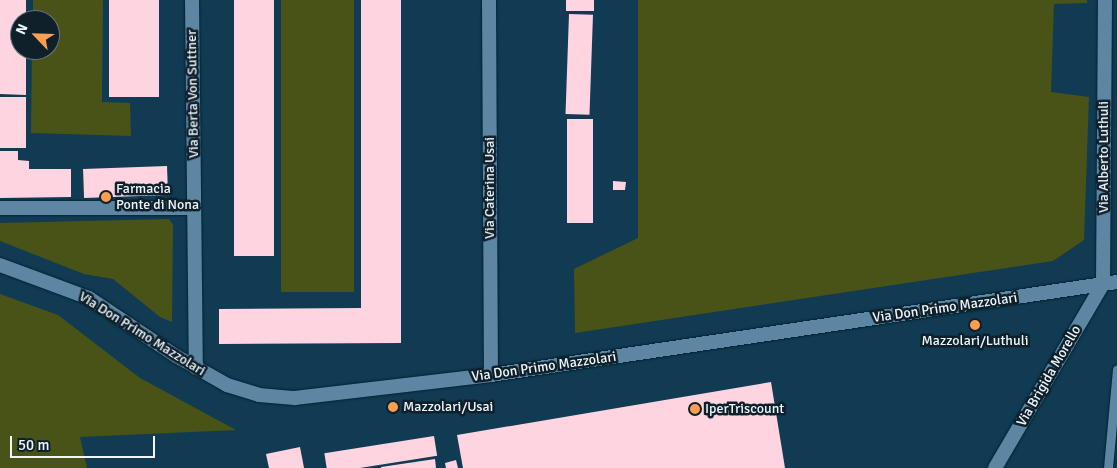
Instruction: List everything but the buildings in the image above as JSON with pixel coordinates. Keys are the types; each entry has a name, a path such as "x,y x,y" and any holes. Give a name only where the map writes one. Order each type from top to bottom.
{"street":[{"name":"Via Berta Von Suttner","path":"192,0 196,368"},
{"name":"Via Caterina Usai","path":"489,0 491,375"},
{"name":"Via Alberto Luthuli","path":"1103,284 1105,0"},
{"path":"0,208 194,208"},
{"name":"Via Don Primo Mazzolari","path":"0,265 89,298 196,368 242,390 295,398 491,375 1117,282"},
{"name":"Via Brigida Morello","path":"995,468 1103,284"}],"lane":[{"path":"1108,468 1117,369"}],"green space":[{"path":"33,0 103,0 102,102 130,103 131,136 31,133 32,60 60,60 60,10 33,10"},
{"path":"281,0 354,0 354,292 281,292"},
{"path":"638,0 1087,0 1087,3 1054,4 1051,92 1089,97 1084,240 1053,261 575,333 574,269 638,238"},
{"path":"169,219 173,225 172,322 160,317 113,279 84,274 0,241 0,223"},
{"path":"0,294 58,315 140,378 236,430 80,437 87,468 0,468"}],"place":[{"name":"Farmacia Ponte di Nona","path":"106,197"},
{"name":"Mazzolari/Luthuli","path":"975,325"},
{"name":"Mazzolari/Usai","path":"393,407"},
{"name":"IperTriscount","path":"695,409"}]}
